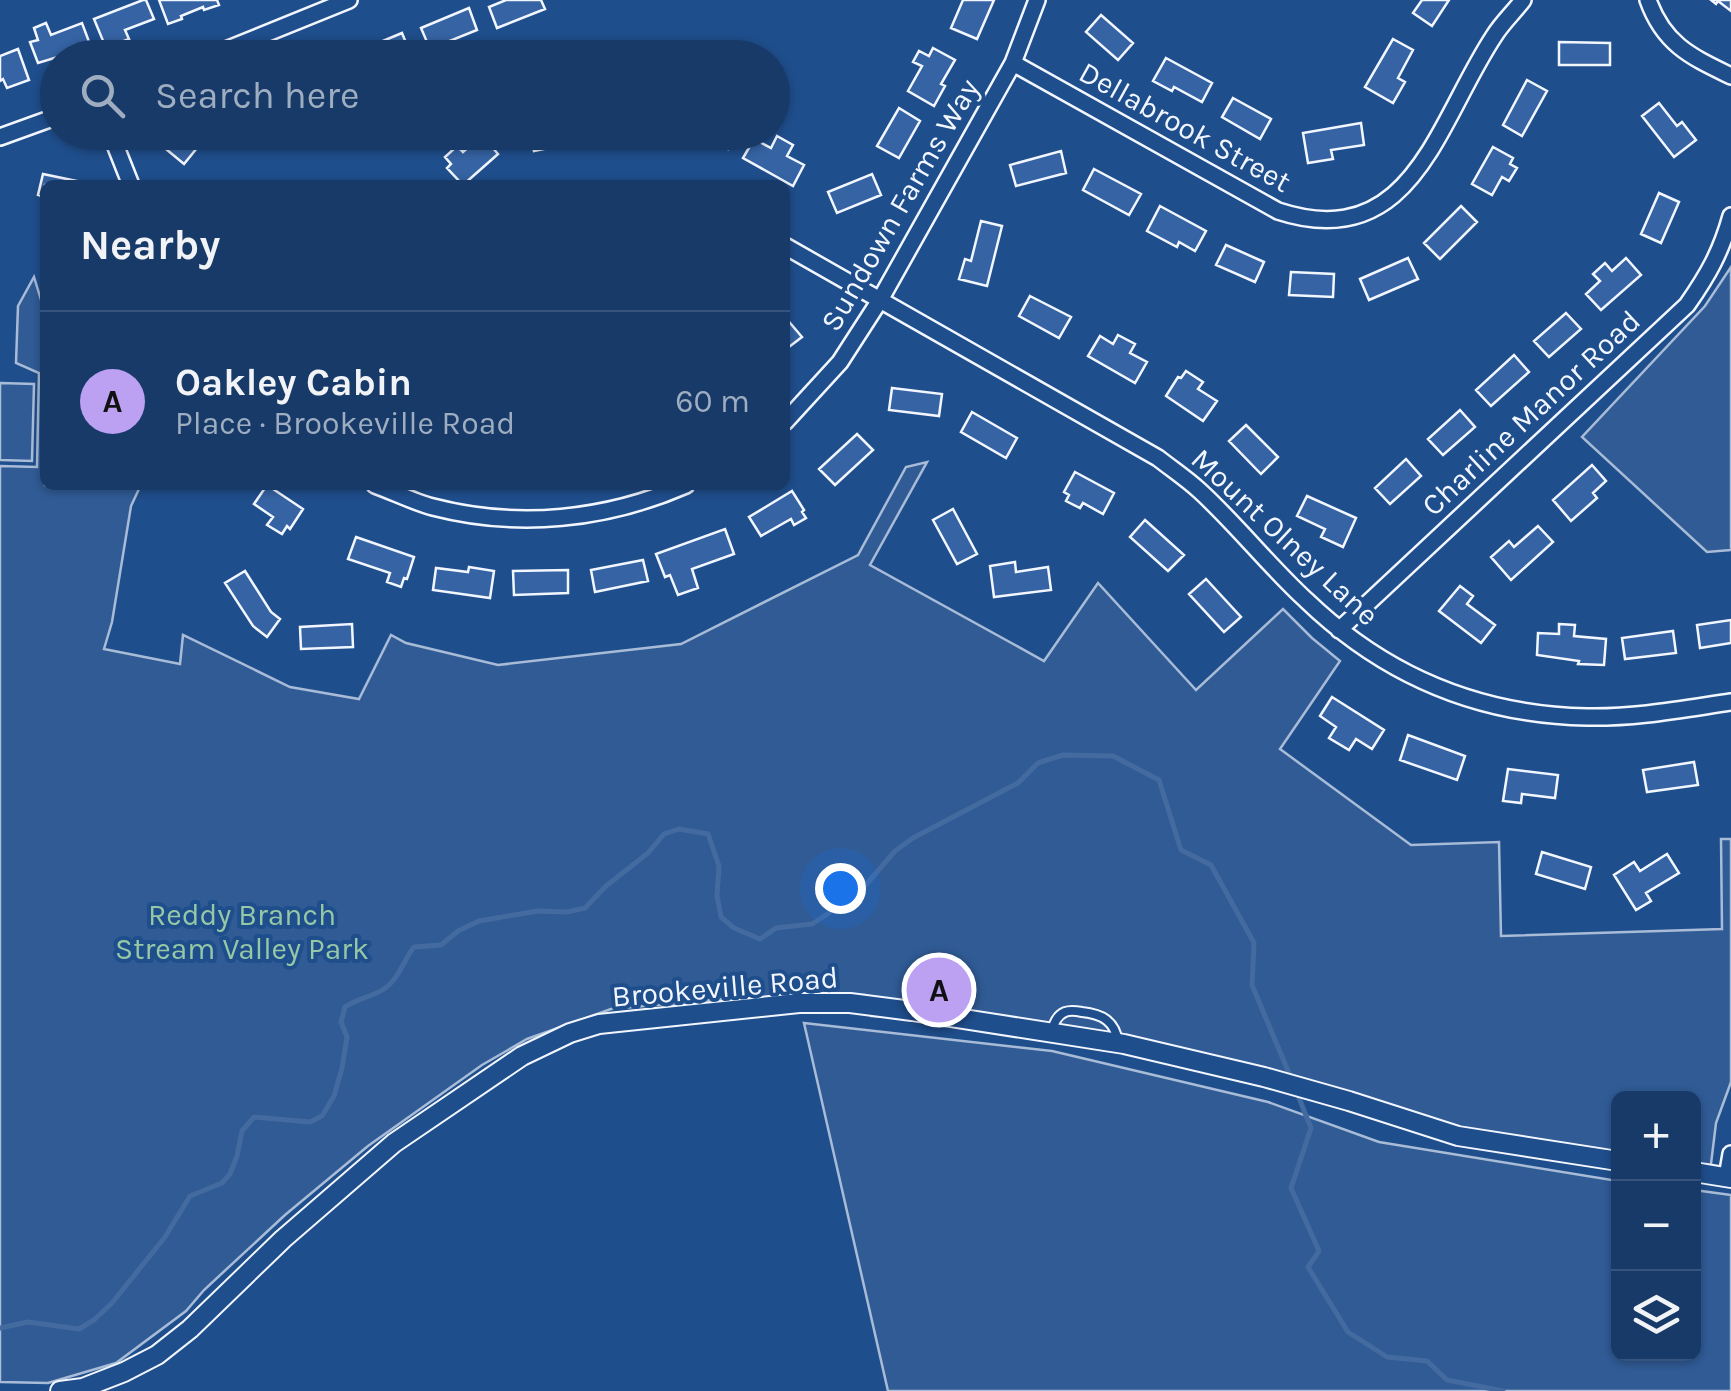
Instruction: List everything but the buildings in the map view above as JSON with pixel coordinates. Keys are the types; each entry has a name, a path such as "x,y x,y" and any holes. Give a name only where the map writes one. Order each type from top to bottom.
{"street":[{"path":"250,40 349,0"},
{"name":"Sundown Farms Way","path":"790,417 840,362 880,300 1013,63 1037,0"},
{"name":"Dellabrook Street","path":"1013,63 1278,211 1302,219 1341,221 1388,201 1417,172 1494,35 1524,0"},
{"path":"1648,0 1673,42 1687,54 1731,76"},
{"path":"0,137 40,123"},
{"path":"117,150 129,180"},
{"name":"Charline Manor Road","path":"1339,630 1687,305 1708,276 1731,216"},
{"name":"Mount Olney Lane","path":"790,249 1158,458 1199,490 1339,630 1381,660 1431,686 1487,704 1538,714 1589,717 1646,714 1731,702"},
{"path":"388,490 432,507 497,518 597,514 674,490"},
{"name":"Brookeville Road","path":"60,1391 83,1388 157,1354 190,1329 283,1239 394,1143 522,1056 599,1024 799,1002 850,1003 1118,1043 1349,1100 1458,1136 1611,1159"},
{"path":"1701,1173 1729,1178 1731,1154"}],"shaded area":[{"path":"1731,267 1731,550 1707,552 1582,437 1705,306"},
{"name":"Reddy Branch Stream Valley Park","path":"34,277 40,297 40,490 139,490 131,506 104,649 180,664 183,635 290,687 359,699 391,635 406,643 498,665 681,644 858,555 906,467 927,462 870,565 1044,661 1098,583 1196,690 1283,609 1340,661 1280,749 1411,845 1499,842 1501,936 1722,929 1721,839 1731,839 1731,1082 1716,1123 1710,1172 1701,1171 1701,1091 1611,1091 1611,1160 1495,1142 1219,1061 936,1019 871,1016 864,995 723,999 611,1009 527,1039 482,1065 368,1146 285,1215 186,1311 116,1363 48,1383 0,1382 0,466 37,467 39,373 16,363 18,306"},
{"path":"0,383 34,384 32,461 0,460"},
{"path":"804,1023 1052,1051 1268,1102 1379,1142 1611,1180 1611,1361 1701,1361 1701,1191 1731,1195 1731,1391 888,1391"}],"waterway":[{"path":"0,1328 28,1322 79,1329 94,1320 165,1237 190,1196 222,1183 230,1174 242,1131 254,1117 310,1122 322,1116 334,1096 342,1068 347,1037 341,1022 345,1007 389,985 414,947 441,945 479,921 585,908 664,834 679,829 708,834 719,866 717,896 721,917 734,928 760,939 776,928 812,924 857,895 895,851 913,838 1018,783 1038,763 1063,755 1113,756 1159,780 1181,850 1211,865 1254,943 1252,985 1291,1078"},
{"path":"1297,1093 1311,1128 1291,1188 1319,1251 1308,1267 1348,1332 1387,1357 1427,1361 1447,1380 1503,1391"}],"place":[{"name":"Oakley Cabin","path":"939,990"}]}
